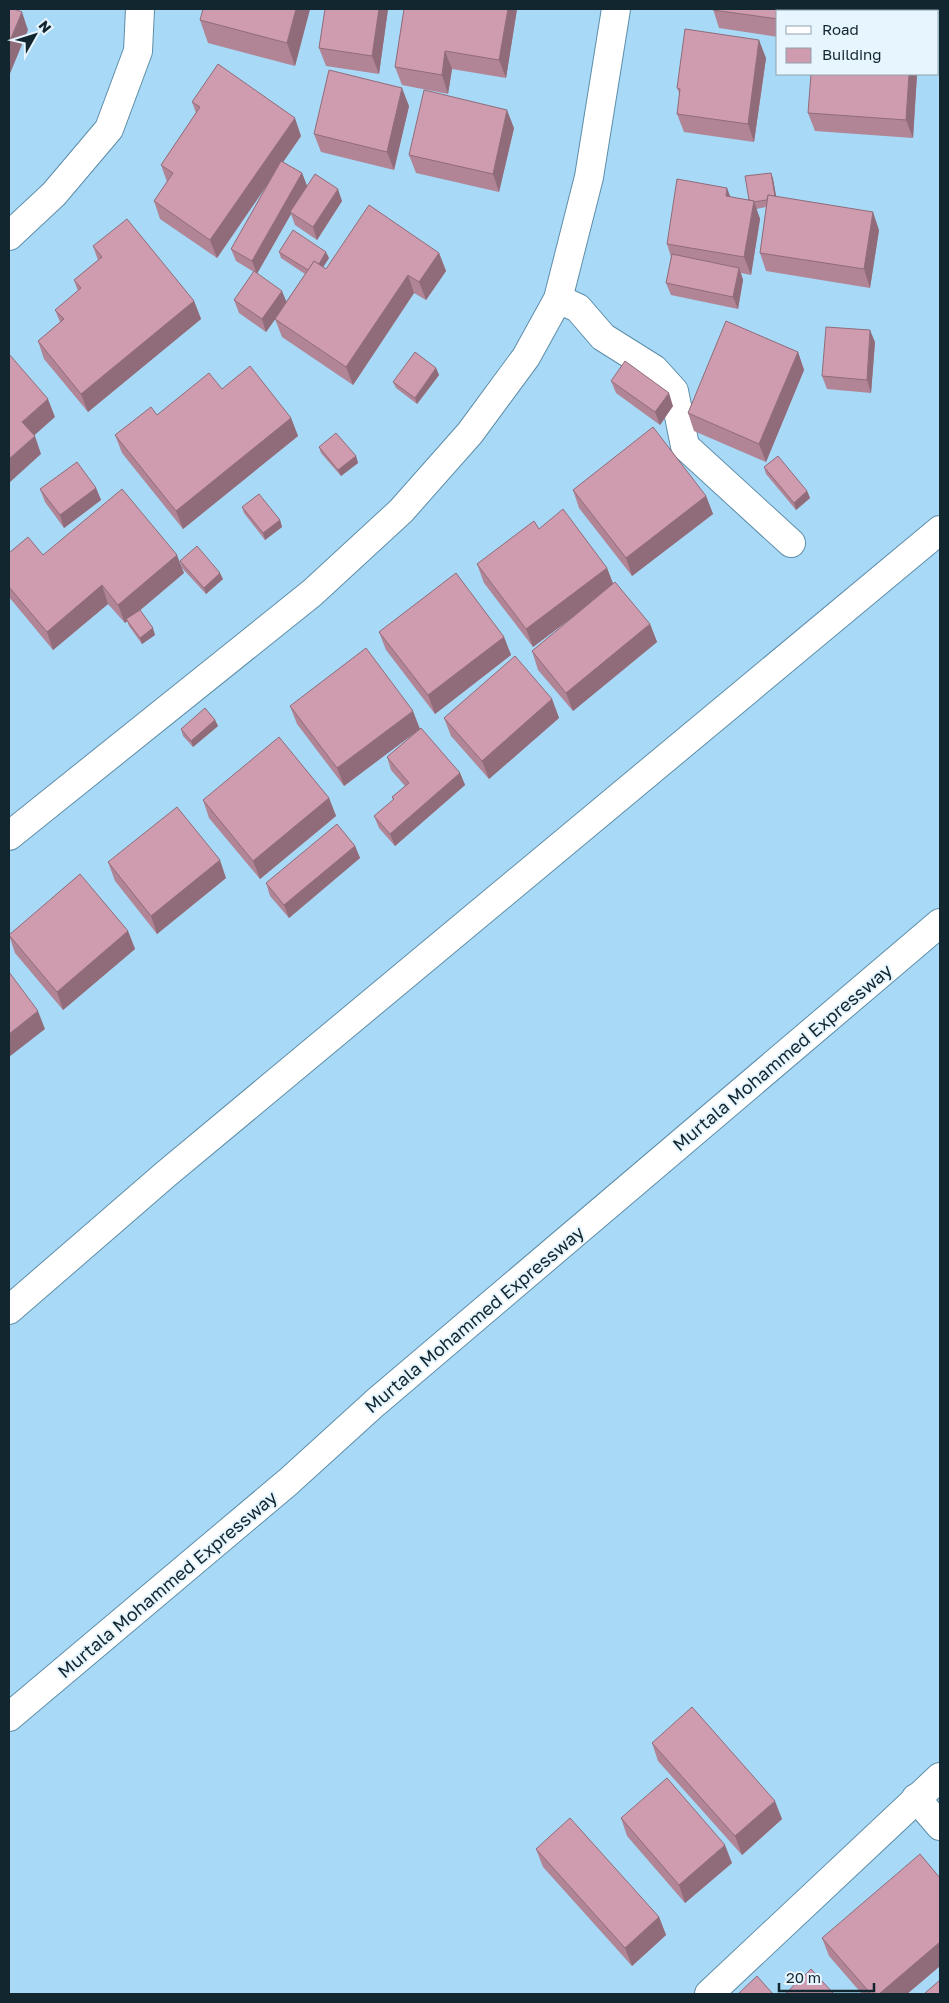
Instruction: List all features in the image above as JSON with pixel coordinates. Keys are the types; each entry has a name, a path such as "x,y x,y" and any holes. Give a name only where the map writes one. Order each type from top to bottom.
{"main road":[{"path":"9,236 54,194 109,129 138,51 140,9"},
{"path":"9,836 312,593 401,511 470,433 520,364 558,299 589,177 616,9"},
{"path":"558,299 578,308 603,337 654,369 674,391 685,446 791,543"},
{"path":"9,1310 166,1174 940,530"},
{"name":"Murtala Mohammed Expressway","path":"9,1717 288,1482 375,1403 940,923"},
{"path":"709,1994 940,1777"},
{"path":"916,1798 940,1826"}],"building":[{"path":"9,9 22,12 9,43"},
{"path":"203,9 296,9 287,43 200,20"},
{"path":"325,9 379,9 372,56 319,48"},
{"path":"404,9 508,9 499,60 445,51 442,75 395,67"},
{"path":"789,9 776,10 776,19 713,10"},
{"path":"837,9 909,9 909,10"},
{"path":"685,29 759,40 748,124 677,114 680,89 677,88"},
{"path":"218,64 295,118 210,240 154,201 173,173 161,165 200,107 192,102"},
{"path":"329,70 402,88 387,152 314,134"},
{"path":"811,75 909,75 906,120 808,113"},
{"path":"424,90 507,110 493,174 409,155"},
{"path":"281,161 302,173 252,261 231,249"},
{"path":"771,173 775,196 768,195 767,200 753,202 749,200 745,176"},
{"path":"315,174 338,189 313,227 290,212"},
{"path":"677,179 727,188 726,196 754,201 744,257 667,244"},
{"path":"768,195 873,212 864,269 760,253"},
{"path":"369,205 439,253 419,282 408,275 346,367 275,319 314,261 326,269"},
{"path":"127,219 194,301 81,394 38,341 64,319 55,310 81,288 74,280 102,257 93,246"},
{"path":"293,230 326,252 319,264 314,261 308,270 279,252"},
{"path":"672,254 739,268 733,297 666,283"},
{"path":"254,271 282,291 262,319 234,300"},
{"path":"726,321 798,352 759,444 688,413"},
{"path":"826,327 870,330 867,380 822,376"},
{"path":"415,352 436,368 415,398 393,382"},
{"path":"9,354 48,399 22,422 35,436 9,459"},
{"path":"625,361 669,393 655,412 611,381"},
{"path":"250,366 291,418 176,511 115,435 151,407 157,415 209,373 222,389"},
{"path":"653,427 706,496 626,558 573,490"},
{"path":"336,433 356,456 338,470 319,447"},
{"path":"778,456 807,491 794,503 764,467"},
{"path":"77,462 96,488 60,515 40,489"},
{"path":"122,489 177,555 118,605 102,585 47,632 9,587 9,553 28,537 43,555"},
{"path":"259,494 280,520 263,533 242,507"},
{"path":"563,509 607,568 526,629 477,564 534,521 539,529"},
{"path":"197,546 220,573 204,588 180,561"},
{"path":"456,573 504,637 428,695 379,632"},
{"path":"615,582 650,624 566,693 532,651"},
{"path":"140,610 153,628 140,638 126,619"},
{"path":"366,648 413,711 337,768 290,706"},
{"path":"515,656 552,699 482,761 444,718"},
{"path":"205,708 215,720 191,741 181,729"},
{"path":"421,728 460,773 390,834 374,816 409,783 387,757"},
{"path":"279,737 329,798 253,861 203,800"},
{"path":"177,807 220,860 151,916 108,862"},
{"path":"337,824 355,846 284,905 266,883"},
{"path":"80,874 128,931 57,992 9,935"},
{"path":"9,972 38,1011 9,1034"},
{"path":"692,1707 775,1801 735,1836 652,1743"},
{"path":"667,1778 725,1845 679,1885 621,1818"},
{"path":"570,1818 659,1917 625,1948 536,1849"},
{"path":"920,1854 940,1878 940,1942 879,1994 871,1994 822,1938"},
{"path":"811,1969 834,1994 785,1994"},
{"path":"757,1976 773,1994 738,1994"},
{"path":"940,1980 940,1994 925,1993"}]}
